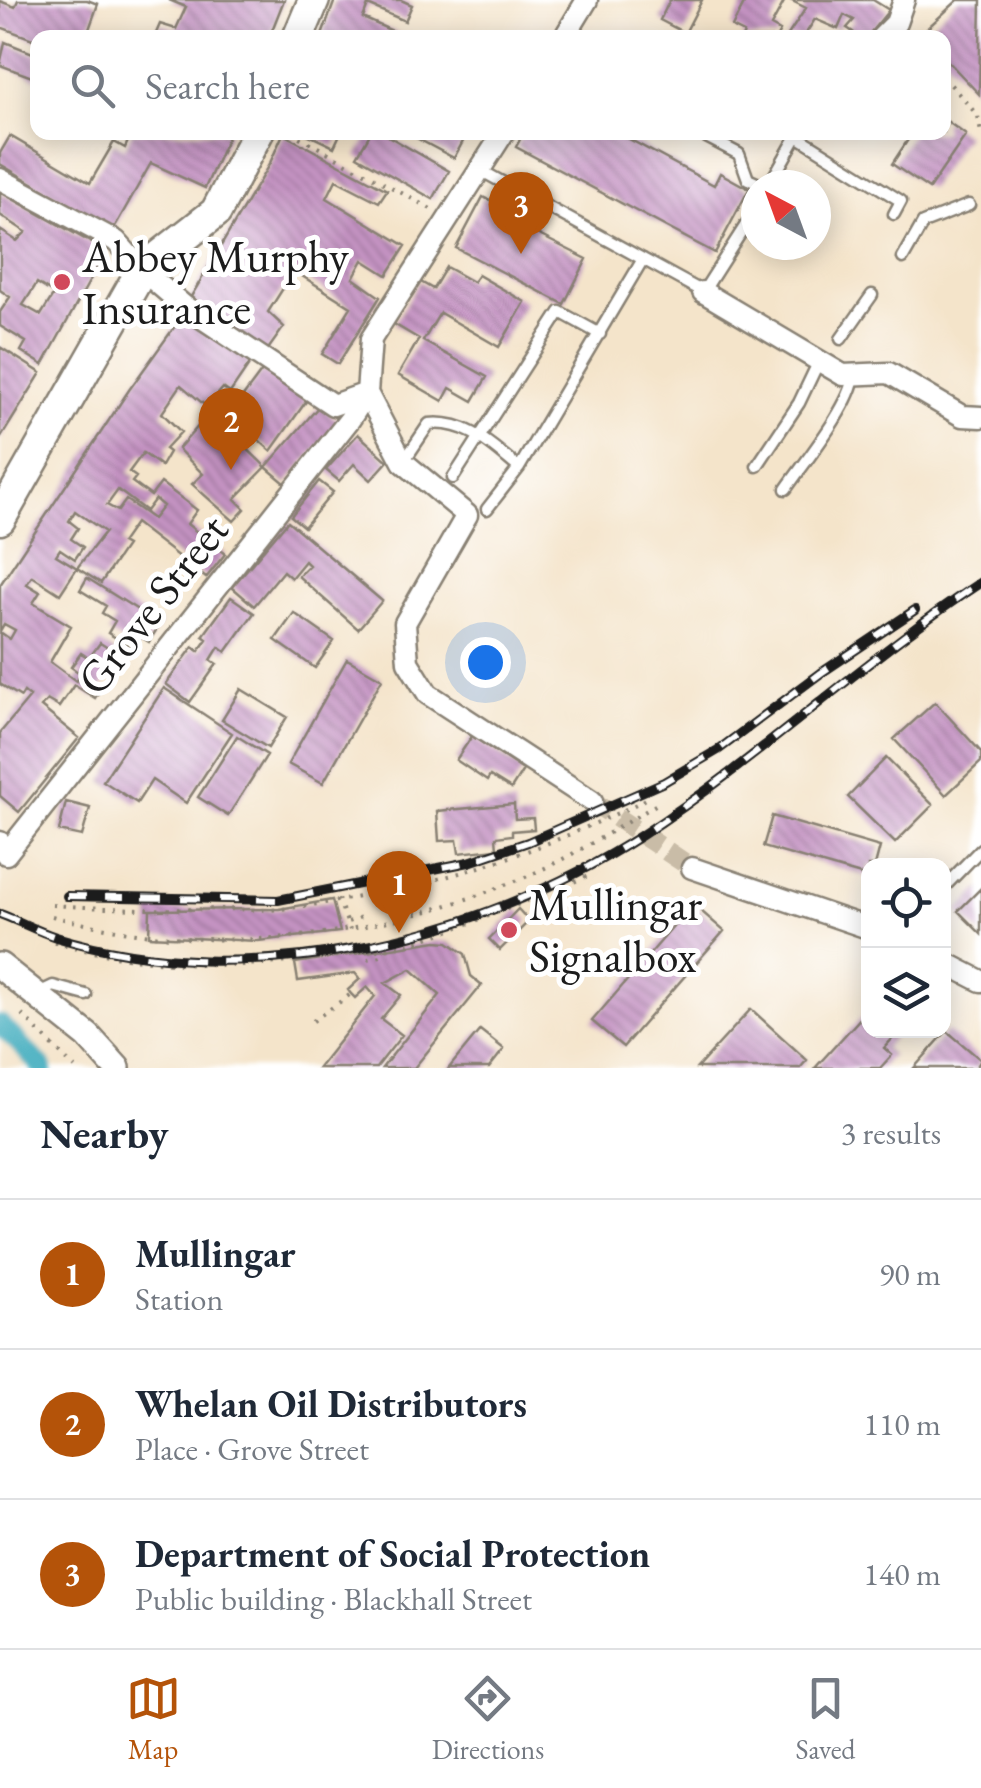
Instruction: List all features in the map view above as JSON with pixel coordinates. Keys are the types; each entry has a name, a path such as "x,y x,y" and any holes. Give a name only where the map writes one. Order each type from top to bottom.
{"main road":[{"path":"301,30 314,0"},
{"path":"0,520 142,270 216,212 254,140"}],"street":[{"path":"569,30 587,0"},
{"path":"889,30 896,23 904,0"},
{"path":"499,140 371,339 367,393 403,462 467,514 404,623 408,662 428,694 592,801"},
{"path":"0,178 116,241 184,306 333,405 367,393"},
{"path":"703,292 843,376 888,374 962,416 981,417"},
{"name":"Grove Street","path":"0,842 6,854 338,435 367,393"},
{"path":"692,868 861,926"},
{"path":"0,966 24,1000 88,1036 116,1068"},
{"path":"951,966 981,981"}],"lane":[{"path":"712,140 739,154 745,170"},
{"path":"778,170 795,140"},
{"path":"807,140 901,201 894,214"},
{"path":"480,170 703,292 741,232"},
{"path":"902,258 924,223 969,205"},
{"path":"486,509 519,468 643,259"},
{"path":"841,339 872,295"},
{"path":"452,478 560,312 600,334"},
{"path":"756,466 799,403 819,361"},
{"path":"786,489 828,429 853,384 854,375"},
{"path":"403,462 429,424 450,422 482,437 519,468"},
{"path":"951,880 981,850"},
{"path":"24,1000 53,986 86,995"}],"path":[{"path":"951,84 978,116 981,133"},
{"path":"305,140 449,219"},
{"path":"52,905 136,910 279,909 338,899 472,870 584,830 652,796"},
{"path":"52,916 110,932 178,940 258,941 350,930 447,904 525,877 590,845 657,804"},
{"path":"54,942 113,957 190,965 292,964 427,940 588,876"},
{"path":"338,899 350,930"},
{"path":"348,922 361,918"},
{"path":"368,959 381,956 380,949"},
{"path":"312,1020 351,994"},
{"path":"24,1000 74,1068"}],"building":[{"path":"18,0 87,0 98,4 89,30 30,30 30,38 0,27 0,1 15,7"},
{"path":"169,0 284,0 272,30 157,30 160,24 176,29 186,7"},
{"path":"335,0 401,0 412,5 405,21 368,5 363,18 390,30 324,30"},
{"path":"670,0 702,0 687,30 660,20"},
{"path":"746,0 785,0 771,26 778,30 732,27"},
{"path":"790,0 873,0 889,10 873,30 850,30 847,28 854,20 844,15 838,29 815,19 808,30 791,30 806,8"},
{"path":"958,0 981,0 979,94 951,64 951,30 925,30"},
{"path":"5,42 30,52 30,76 0,65"},
{"path":"951,124 966,135 929,189 892,164 908,140 951,140"},
{"path":"10,136 90,183 114,142 125,148 128,140 226,140 205,188 151,163 113,230 0,164 0,153"},
{"path":"280,140 294,140 387,190 379,202 336,180 327,198 406,246 387,275 363,260 353,278 380,297 338,364 322,354 351,307 294,271 268,312 284,327 264,355 189,300"},
{"path":"366,140 395,140 449,171 433,199 357,156"},
{"path":"420,140 464,140 454,158"},
{"path":"520,140 631,140 714,185 720,173 741,185 741,204 715,253 516,147"},
{"path":"0,192 106,251 43,365 21,351 26,342 0,326 0,312 10,297 0,290 0,230 17,241 26,232 0,215","holes":["37,283 54,294 41,315 23,305"]},
{"path":"483,197 540,226 537,234 587,259 564,304 456,248"},
{"path":"446,267 473,282 478,275 525,302 499,347 440,313 423,341 487,377 473,401 450,388 443,401 398,375 419,339 394,324 419,281 433,289"},
{"path":"183,315 251,362 230,393 223,388 207,407 181,385 162,413 181,432 165,449 169,452 161,466 143,453 129,472 136,477 132,482 151,496 161,483 197,510 187,524 225,554 206,578 135,523 121,543 126,546 101,583 77,568 60,594 32,576 27,584 40,592 33,603 71,626 50,662 76,681 81,674 71,667 81,653 89,658 100,643 122,657 95,698 74,685 59,707 47,700 41,707 79,738 19,812 0,796 0,733 30,697 24,692 21,697 0,684 0,632 10,639 15,630 4,624 0,631 0,585","holes":["118,490 146,511 155,499 163,506 153,519 126,500 118,511 107,505","75,511 105,532 77,568 56,555 60,549 75,559 83,547 71,539 78,528 69,521"]},
{"path":"0,347 41,373 0,439"},
{"path":"262,371 307,400 271,451 230,414"},
{"path":"320,405 340,422 286,484 266,467"},
{"path":"210,413 266,467 235,499 245,509 234,521 192,484 203,474 178,449"},
{"path":"358,434 388,461 371,480 354,464 339,481 326,470"},
{"path":"319,481 333,492 304,527 291,516"},
{"path":"288,521 382,601 358,629 298,576 309,565 305,561 291,578 283,571 254,606 232,587"},
{"path":"87,578 160,624 149,642 141,637 134,649 108,633 115,621 102,613 106,606 80,590"},
{"path":"231,597 254,613 226,652 219,647 211,660 217,664 190,702 166,684 193,647 199,651 207,639 203,636"},
{"path":"294,613 334,641 315,668 275,640"},
{"path":"347,659 382,679 323,783 288,764"},
{"path":"164,688 232,733 186,803 152,780 137,803 103,781"},
{"path":"241,689 287,717 268,748 222,720"},
{"path":"935,702 981,752 981,762 946,795 894,739"},
{"path":"237,736 267,755 228,816 198,797"},
{"path":"472,736 523,770 511,789 490,776 487,781 456,760"},
{"path":"886,758 933,805 895,843 848,797"},
{"path":"66,802 90,808 82,836 59,831"},
{"path":"514,804 515,819 533,818 534,829 496,837 497,849 459,853 457,840 439,841 437,811"},
{"path":"772,816 880,847 877,858 861,858 861,875 763,847"},
{"path":"981,888 981,934 958,911"},
{"path":"332,900 340,932 258,941 149,936 150,910 279,909"},
{"path":"693,904 724,931 623,1047 592,1021"},
{"name":"Mullingar Signalbox","path":"518,909 529,921 500,950 489,939"},
{"path":"448,942 465,954 471,976 482,985 414,1068 382,1068 440,995 411,969 385,983 401,995 381,1019 402,1035 376,1068 318,1068 375,996 367,987 355,998 351,994 348,990 360,979 355,973 298,981 295,963"},
{"path":"751,1009 807,1060 800,1068 697,1068"},
{"path":"861,1017 861,1038 893,1038 884,1048 892,1055 880,1068 815,1068"},
{"path":"480,1030 504,1049 489,1068 449,1068"},
{"path":"951,1034 981,1060 976,1068 914,1068 941,1038 951,1038"}],"waterway":[{"path":"0,1024 43,1068"}],"tunnel":[{"path":"592,801 692,868"}],"railway":[{"path":"0,914 56,937 129,954 205,960 282,958 359,948 435,929 508,904 578,872 642,835 981,582"},
{"path":"67,896 278,900 469,862 528,842 664,782 718,750 821,673 915,610"}],"place":[{"name":"Department of Social Protection","path":"521,254"},
{"name":"Abbey Murphy Insurance","path":"62,282"},
{"name":"Whelan Oil Distributors","path":"231,470"},
{"name":"Mullingar Signalbox","path":"509,930"},
{"name":"Mullingar","path":"399,933"}]}
